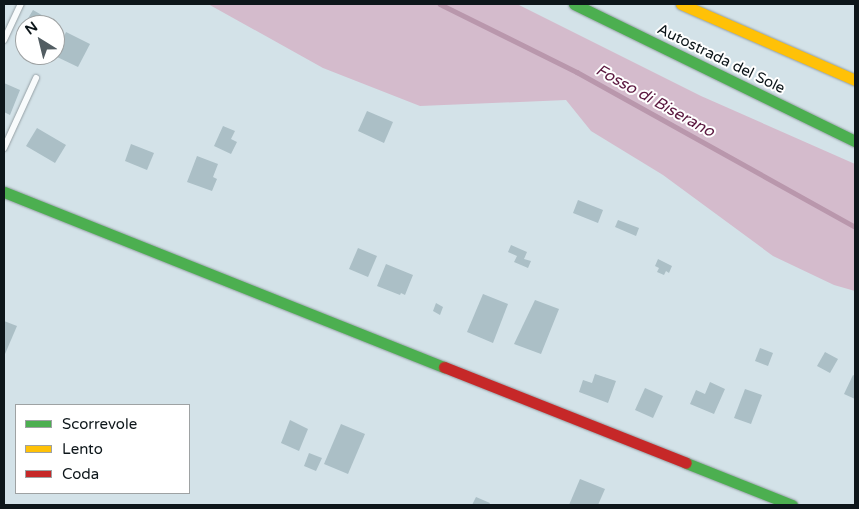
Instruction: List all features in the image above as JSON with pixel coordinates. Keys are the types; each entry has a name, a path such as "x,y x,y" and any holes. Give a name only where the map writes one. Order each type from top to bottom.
{"main road":[{"name":"Autostrada del Sole","path":"574,4 855,141"},
{"path":"681,4 855,80"},
{"path":"4,192 792,505"}],"lane":[{"path":"4,40 21,4"},
{"path":"4,148 36,78"}],"shaded area":[{"path":"208,4 517,4 701,96 855,164 855,291 834,285 773,256 663,175 591,131 566,100 420,106 323,68"}],"building":[{"path":"33,10 42,15 30,15"},
{"path":"66,32 90,44 78,67 65,61"},
{"path":"4,83 20,90 10,115 4,112"},
{"path":"367,111 393,122 384,143 358,131"},
{"path":"223,126 235,131 231,139 237,142 231,154 214,146"},
{"path":"37,128 66,145 55,163 26,146"},
{"path":"131,144 154,153 147,170 125,161"},
{"path":"197,156 218,164 213,177 217,179 212,191 187,182"},
{"path":"578,200 603,210 598,223 573,213"},
{"path":"618,220 639,228 636,236 615,227"},
{"path":"511,245 527,252 524,259 531,261 528,268 514,262 517,256 508,252"},
{"path":"358,248 377,256 368,277 349,269"},
{"path":"658,259 672,266 669,273 666,271 664,275 657,272 659,268 655,266"},
{"path":"386,264 413,275 405,295 401,293 400,295 377,286"},
{"path":"483,294 508,304 493,343 467,332"},
{"path":"535,300 559,309 541,354 514,344"},
{"path":"436,303 443,307 440,315 433,311"},
{"path":"4,321 17,326 5,354 4,354"},
{"path":"760,348 773,353 768,366 755,361"},
{"path":"825,352 838,359 830,373 817,366"},
{"path":"595,374 616,381 608,403 579,392 583,380 592,383"},
{"path":"853,375 855,376 855,399 844,394"},
{"path":"710,382 725,389 714,414 690,404 696,390 705,394"},
{"path":"645,388 663,396 653,418 635,410"},
{"path":"745,389 762,395 751,424 734,418"},
{"path":"290,420 308,429 299,451 281,443"},
{"path":"341,424 365,434 348,474 324,464"},
{"path":"309,453 322,458 316,471 304,466"},
{"path":"580,479 605,489 598,505 569,505"},
{"path":"476,497 490,503 489,505 472,505"}],"waterway":[{"name":"Fosso di Biserano","path":"440,4 577,72 855,227"}],"traffic: fast":[{"path":"574,4 855,141"},
{"path":"4,192 444,367"},
{"path":"686,463 792,505"}],"traffic: slow":[{"path":"681,4 855,80"}],"traffic: jam":[{"path":"444,367 686,463"}]}
